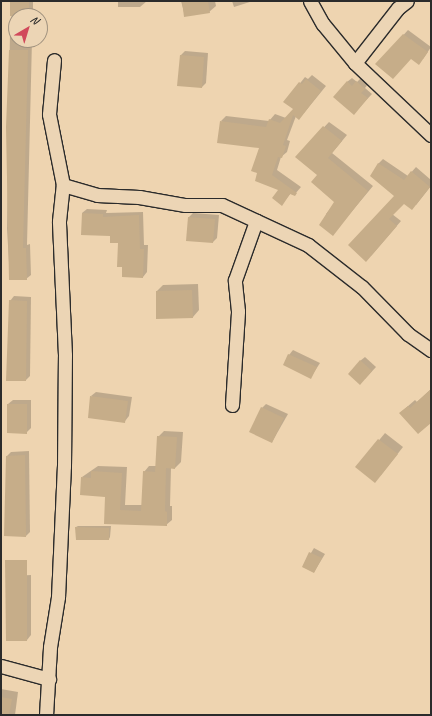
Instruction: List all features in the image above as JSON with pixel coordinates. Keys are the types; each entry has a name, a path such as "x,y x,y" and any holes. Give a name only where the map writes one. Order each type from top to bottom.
{"street":[{"path":"310,1 323,24 355,63 431,135"},
{"path":"355,63 398,8 407,1"},
{"path":"46,715 62,530 65,355 60,221 63,185 49,114 54,60"},
{"path":"63,185 97,195 139,197 185,205 222,205 308,245 362,287 408,334 431,350"},
{"path":"232,405 238,311 235,280 256,221"},
{"path":"1,666 49,679"}],"building":[{"path":"10,1 29,1 29,8 10,8"},
{"path":"182,1 208,1 210,13 184,17"},
{"path":"403,34 428,52 419,65 411,59 393,79 375,64"},
{"path":"9,50 28,50 23,248 26,248 27,280 9,280 6,127"},
{"path":"180,55 204,57 202,88 177,86"},
{"path":"306,79 321,91 299,120 293,115 283,145 286,146 282,158 278,157 272,175 297,193 295,196 290,194 282,206 272,198 278,190 255,181 257,173 251,171 259,148 217,143 220,121 266,127 269,119 280,123 293,109 283,102 299,82 302,84"},
{"path":"347,81 352,86 356,81 365,89 361,93 368,98 354,115 333,97"},
{"path":"323,126 342,141 328,158 368,191 333,236 319,225 334,202 311,182 317,175 295,157"},
{"path":"378,163 404,180 411,171 430,187 412,210 404,204 389,219 397,226 366,262 348,245 394,196 370,176"},
{"path":"82,213 103,214 103,217 139,215 140,249 144,249 143,278 122,277 122,267 117,267 118,243 110,243 110,236 81,235"},
{"path":"188,217 215,219 213,243 186,241"},
{"path":"192,290 193,318 156,319 156,291"},
{"path":"9,300 27,301 26,381 6,381"},
{"path":"288,354 317,367 311,379 283,365"},
{"path":"360,360 372,371 360,385 348,374"},
{"path":"431,389 431,423 418,434 399,413 408,406 410,408"},
{"path":"90,396 128,401 125,423 88,418"},
{"path":"7,404 27,404 27,434 7,433"},
{"path":"261,407 284,418 272,443 249,432"},
{"path":"157,436 177,437 175,469 166,468 165,511 167,512 167,526 104,524 105,497 80,495 81,477 91,478 91,471 122,473 120,510 141,511 143,471 155,472"},
{"path":"378,439 398,454 375,483 355,467"},
{"path":"25,455 26,537 4,536 6,456"},
{"path":"75,527 109,528 109,540 76,540"},
{"path":"309,552 322,558 314,573 302,567"},
{"path":"5,560 27,560 27,641 6,641"},
{"path":"1,697 12,699 9,715 1,715"}]}
